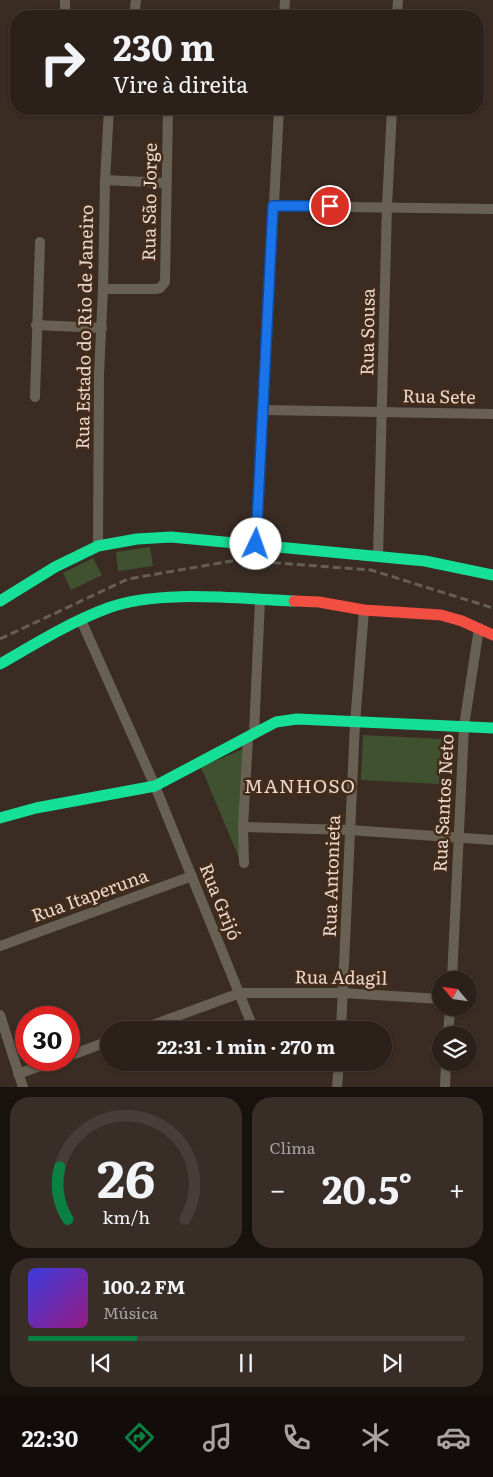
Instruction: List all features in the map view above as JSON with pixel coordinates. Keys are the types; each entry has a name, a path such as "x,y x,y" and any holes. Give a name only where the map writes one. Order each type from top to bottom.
{"street":[{"name":"Rua Estado do Rio de Janeiro","path":"98,546 99,374 109,115"},
{"name":"Rua São Jorge","path":"103,289 155,289 163,286 166,277 168,115"},
{"path":"256,544 279,115"},
{"name":"Rua Sousa","path":"378,556 392,115"},
{"path":"105,180 166,183"},
{"path":"273,206 388,206 493,209"},
{"path":"35,397 40,242"},
{"path":"36,325 102,328"},
{"name":"Rua Sete","path":"263,410 493,414"},
{"path":"0,601 55,567 98,546 137,539 171,537 424,561 493,575"},
{"path":"0,664 81,620 109,608 141,600 190,598 319,602 364,610 441,615 462,621 493,635"},
{"path":"244,863 243,827 260,600"},
{"name":"Rua Antonieta","path":"341,1021 349,830 364,610"},
{"name":"Rua Grijó","path":"81,620 155,786 251,1021"},
{"name":"Rua Santos Neto","path":"452,971 464,726 479,628"},
{"path":"0,818 36,808 155,786 276,722 313,719 355,723 493,728"},
{"path":"243,827 349,830 493,840"},
{"name":"Rua Itaperuna","path":"0,946 192,876"},
{"path":"164,1021 240,993"},
{"name":"Rua Adagil","path":"240,993 343,993 432,998"},
{"path":"0,1015 23,1087"},
{"path":"80,1052 100,1044"},
{"path":"18,1074 26,1071"},
{"path":"337,1087 338,1071"},
{"path":"445,1087 446,1071"}],"green space":[{"path":"150,547 153,566 118,571 116,552"},
{"path":"93,558 102,575 71,590 63,573"},
{"path":"363,735 441,739 439,784 361,780"},
{"path":"243,749 242,865 201,767"}],"railway":[{"path":"0,639 128,579 237,560 371,570 493,608"}],"traffic: fast":[{"path":"0,601 55,567 98,546 137,539 171,537 425,561 493,575"},
{"path":"0,664 80,620 128,602 175,597 225,597 294,601"},
{"path":"0,818 36,808 155,786 276,722 297,719 493,728"}],"traffic: jam":[{"path":"294,601 319,602 364,610 441,615 462,621 493,635"}],"district":[{"name":"MANHOSO","path":"300,786"}],"route":[{"path":"256,544 273,206 330,206"}]}
